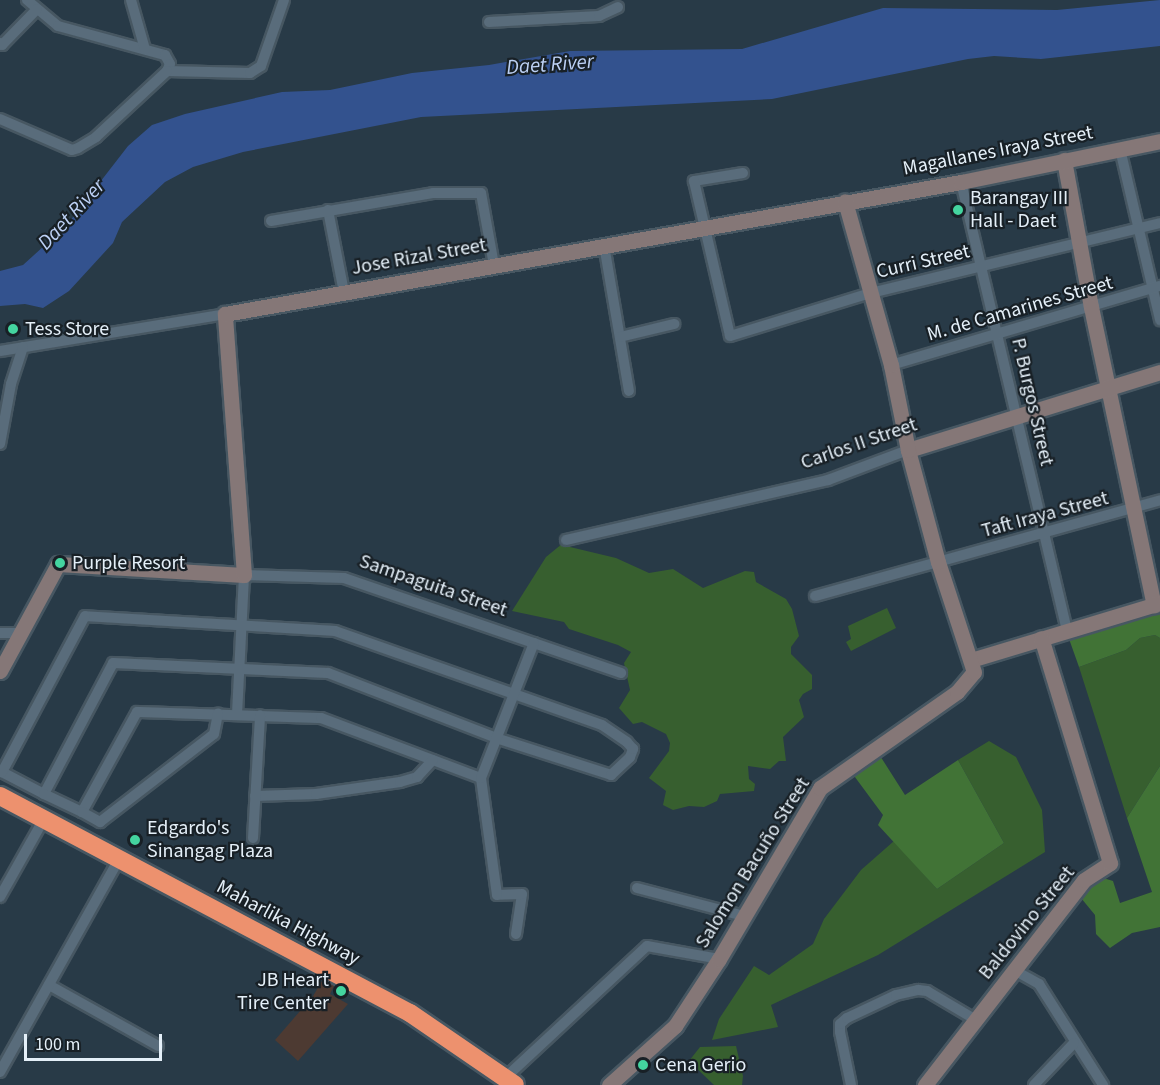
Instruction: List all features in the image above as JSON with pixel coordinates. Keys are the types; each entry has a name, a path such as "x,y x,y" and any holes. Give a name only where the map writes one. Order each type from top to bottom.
{"highway":[{"name":"Maharlika Highway","path":"0,796 410,1013 510,1081"}],"street":[{"path":"0,119 72,150 96,137 167,71 170,64 168,57 58,26 27,0"},
{"path":"131,0 144,49"},
{"path":"167,71 257,71 266,55 284,0"},
{"path":"489,22 599,16 616,2"},
{"path":"0,43 2,45 37,9"},
{"name":"Magallanes Iraya Street","path":"844,201 961,182 1160,141"},
{"path":"1119,149 1138,228 1157,287 1160,320"},
{"path":"844,201 891,364 908,450 938,562 971,660 1157,604 1091,307 1081,242 1064,160"},
{"path":"703,226 694,181 743,173"},
{"name":"P. Burgos Street","path":"961,182 1067,630"},
{"path":"271,221 433,193 481,193 494,265"},
{"name":"Jose Rizal Street","path":"0,351 225,314 844,201"},
{"path":"328,210 344,292"},
{"name":"Curri Street","path":"703,226 730,336 871,293 1160,223"},
{"path":"604,245 629,391"},
{"name":"M. de Camarines Street","path":"891,364 998,335 1157,287"},
{"path":"225,314 244,575 237,714"},
{"path":"620,337 674,324"},
{"path":"0,444 11,384 23,346"},
{"name":"Carlos II Street","path":"566,540 828,480 908,450 1160,372"},
{"name":"Taft Iraya Street","path":"815,596 1160,500"},
{"name":"Sampaguita Street","path":"0,671 58,564 244,575 344,578 621,674"},
{"path":"44,794 113,663 240,671 328,673 499,739 611,775 630,757 633,749 627,742 602,725 335,631 86,616 1,771 44,794 100,822 214,734 218,713"},
{"path":"0,633 20,633"},
{"name":"Baldovino Street","path":"925,1085 1084,880 1110,863 1041,638"},
{"path":"516,934 522,894 497,895 481,778 499,739 534,644"},
{"name":"Salomon Bacuño Street","path":"609,1085 675,1026 719,959 820,788 957,692 974,672 971,660"},
{"path":"82,812 137,712 321,718 481,778"},
{"path":"253,838 260,715"},
{"path":"255,796 316,794 400,782 417,777 433,760"},
{"path":"0,897 44,819"},
{"path":"0,1072 5,1054 49,985 119,859"},
{"path":"637,888 744,916"},
{"path":"510,1081 647,946 719,959"},
{"path":"1014,970 1039,984 1074,1043 1103,1085"},
{"path":"49,985 159,1046"},
{"path":"851,1085 840,1032 840,1024 847,1018 896,995 918,990 927,991 976,1020"},
{"path":"1034,1085 1074,1043"}],"shaded area":[{"path":"325,976 336,982 330,994 348,1004 298,1061 275,1040 313,996"}],"green space":[{"path":"568,539 570,547 616,558 649,573 673,569 703,588 745,571 754,572 756,582 786,599 792,609 799,636 791,647 791,654 812,675 812,689 803,694 799,700 804,717 783,737 786,761 779,761 770,769 748,766 749,779 755,784 754,791 720,794 717,801 704,807 689,806 673,810 663,805 666,791 649,778 669,751 670,743 666,734 642,722 633,724 619,708 630,690 624,663 631,652 618,645 569,629 564,622 512,611 546,557"},
{"path":"1160,607 1160,638 1155,635 1140,638 1126,650 1079,667 1068,636"},
{"path":"887,608 896,628 851,651 846,642 851,639 848,626"},
{"path":"1155,635 1160,638 1160,766 1127,818 1079,667 1126,650 1140,638"},
{"path":"989,741 1016,757 1042,810 1045,852 878,955 771,1005 778,1027 712,1040 719,1019 754,966 769,975 813,944 824,919 861,870 894,841 937,889 1004,843 958,760"},
{"path":"877,751 905,795 958,760 1004,843 937,889 878,825 883,815 849,769"},
{"path":"1160,766 1160,927 1132,933 1110,948 1096,934 1095,915 1081,898 1100,877 1113,881 1120,903 1152,892 1127,818"},
{"path":"736,1046 743,1076 742,1085 714,1085 689,1061 700,1047"}],"water":[{"name":"Daet River","path":"1160,0 1160,46 1041,59 994,56 968,59 772,99 421,117 243,152 193,167 165,182 122,222 113,243 69,291 43,308 25,304 0,306 0,271 23,265 66,226 128,146 152,125 185,114 282,92 330,90 412,73 489,65 570,51 742,49 883,8 1057,10"}],"place":[{"name":"Barangay III Hall - Daet","path":"958,210"},
{"name":"Tess Store","path":"13,329"},
{"name":"Purple Resort","path":"60,563"},
{"name":"Edgardo's Sinangag Plaza","path":"135,840"},
{"name":"JB Heart Tire Center","path":"341,991"},
{"name":"Cena Gerio","path":"643,1065"}]}
